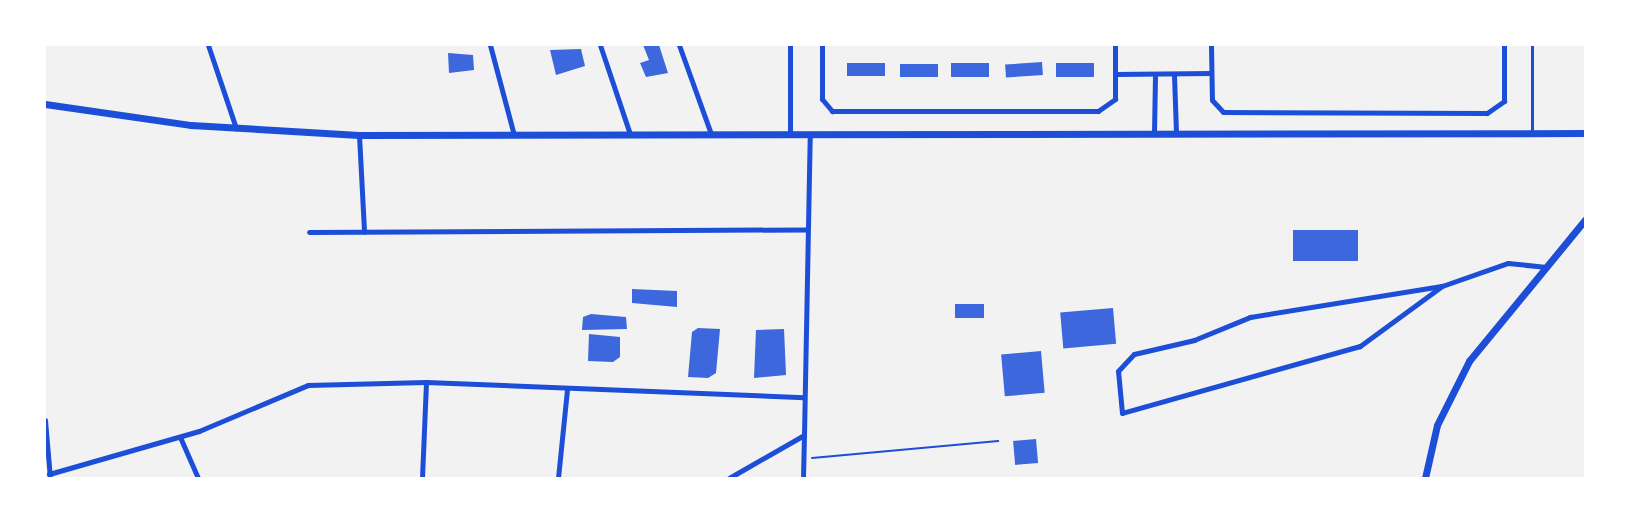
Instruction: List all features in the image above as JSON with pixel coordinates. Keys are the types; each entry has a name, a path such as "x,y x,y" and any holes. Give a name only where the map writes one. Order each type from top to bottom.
{"street":[{"path":"208,45 236,128"},
{"path":"490,45 514,135"},
{"path":"600,45 630,134"},
{"path":"679,45 711,134"},
{"path":"790,45 790,135"},
{"path":"822,45 822,99 832,111 1098,111 1115,99 1115,45"},
{"path":"1211,45 1212,100 1223,112 1486,113 1504,101 1504,45"},
{"path":"1115,74 1212,73"},
{"path":"1154,133 1155,75"},
{"path":"1174,75 1176,132"},
{"path":"45,104 236,128 359,135 1585,133"},
{"path":"359,135 364,232"},
{"path":"803,478 810,136"},
{"path":"1425,478 1432,442 1451,393 1488,334 1585,220"},
{"path":"309,232 807,229"},
{"path":"1442,286 1359,346 1122,413 1118,371 1134,354 1194,340 1250,317 1442,286 1508,264 1544,267"},
{"path":"45,420 50,476 180,437 308,385 426,382 804,397"},
{"path":"422,478 426,382"},
{"path":"558,478 567,389"},
{"path":"729,478 804,435"},
{"path":"180,437 198,478"}],"lane":[{"path":"1532,45 1532,133"}],"path":[{"path":"803,458 998,441"}],"building":[{"path":"643,45 659,45 668,73 646,77 640,63 649,60"},
{"path":"581,49 585,66 556,75 550,50"},
{"path":"448,53 473,55 474,70 449,73"},
{"path":"1042,62 1043,75 1006,78 1005,65"},
{"path":"847,63 885,63 885,76 847,76"},
{"path":"951,63 989,63 989,77 951,77"},
{"path":"1056,63 1094,63 1094,77 1056,77"},
{"path":"900,64 938,64 938,77 900,77"},
{"path":"1293,230 1358,230 1358,261 1293,261"},
{"path":"632,289 677,291 677,307 632,303"},
{"path":"955,304 984,304 984,318 955,318"},
{"path":"1113,308 1116,344 1063,348 1060,313"},
{"path":"591,314 626,317 627,329 582,330 583,317"},
{"path":"698,328 720,329 716,373 708,378 688,377 692,332"},
{"path":"784,329 786,375 754,378 756,330"},
{"path":"589,334 620,337 620,357 613,362 588,361"},
{"path":"1041,351 1045,393 1005,396 1001,354"},
{"path":"1036,439 1038,463 1015,465 1013,441"}]}
